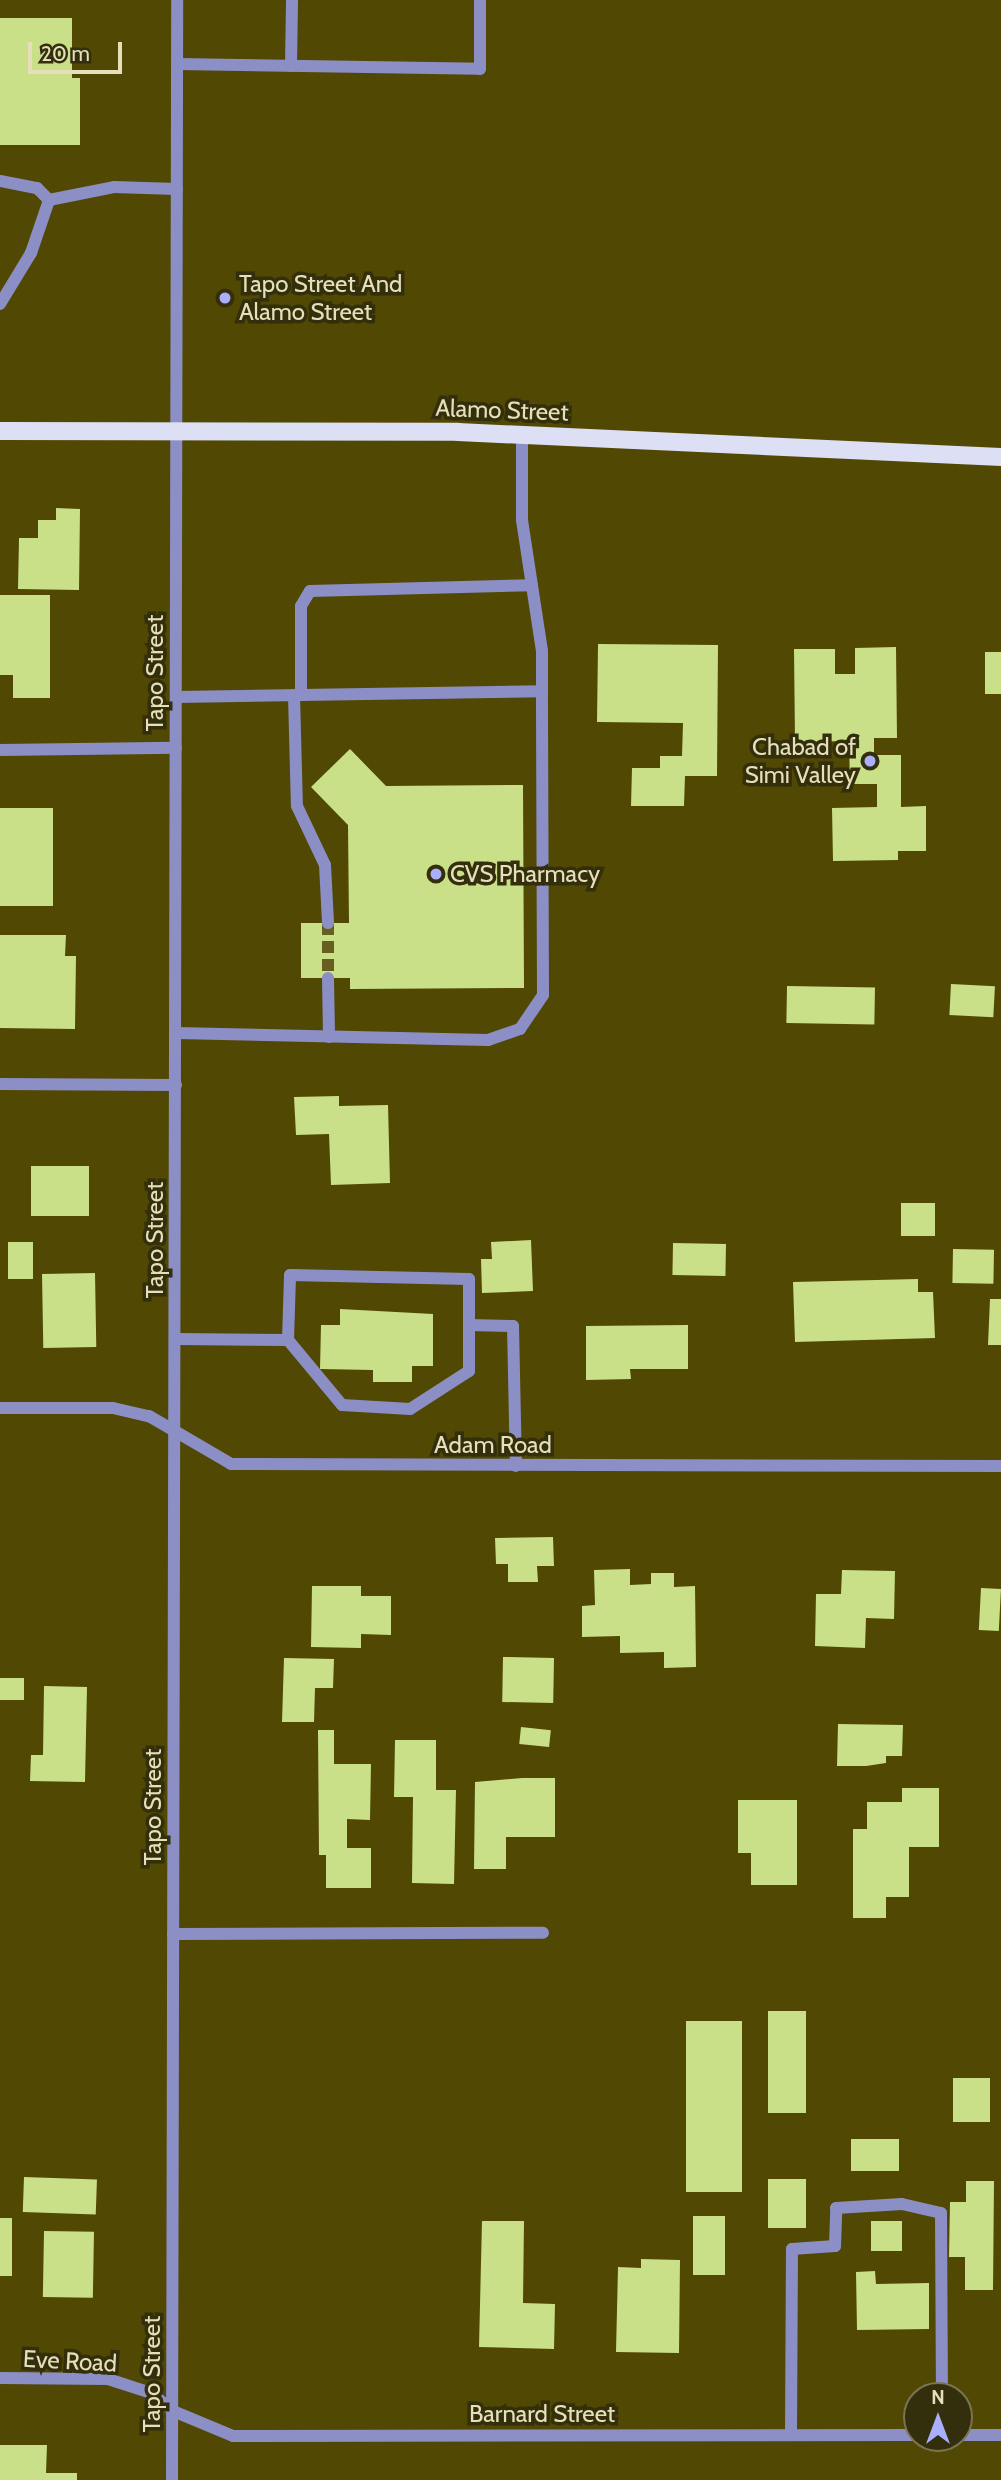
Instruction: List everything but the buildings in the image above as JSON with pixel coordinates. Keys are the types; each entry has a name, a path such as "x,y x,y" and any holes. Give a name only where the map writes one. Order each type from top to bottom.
{"main road":[{"name":"Alamo Street","path":"0,431 522,435 1001,457"}],"street":[{"name":"Tapo Street","path":"172,2480 177,0"},
{"path":"291,66 292,0"},
{"path":"177,64 480,69 480,0"},
{"path":"0,181 37,188 49,200"},
{"path":"49,200 114,187 177,189"},
{"path":"0,304 31,253 49,200"},
{"path":"176,1033 488,1040 520,1029 538,1009 543,995 542,691 532,585 522,520 522,435"},
{"path":"328,923 325,866 297,807 301,606 310,592 532,585"},
{"path":"176,697 542,691"},
{"path":"0,750 177,747"},
{"path":"328,978 329,1037"},
{"path":"0,1084 176,1085"},
{"path":"290,1275 469,1279 469,1371 411,1409 342,1405 288,1340 290,1275"},
{"path":"469,1325 513,1326 516,1466"},
{"path":"176,1339 288,1340"},
{"name":"Adam Road","path":"0,1408 113,1408 175,1427 231,1464 1001,1466"},
{"path":"173,1934 543,1933"},
{"path":"791,2435 792,2249 835,2246 835,2207 902,2204 941,2213 942,2382"},
{"name":"Eve Road","path":"0,2378 108,2379 150,2393 173,2411"},
{"name":"Barnard Street","path":"173,2411 233,2436 903,2435"},
{"path":"973,2435 1001,2435"}],"tunnel":[{"path":"328,923 328,978"}],"place":[{"name":"Tapo Street And Alamo Street","path":"225,298"},
{"name":"Chabad of Simi Valley","path":"870,761"},
{"name":"CVS Pharmacy","path":"436,874"}]}
